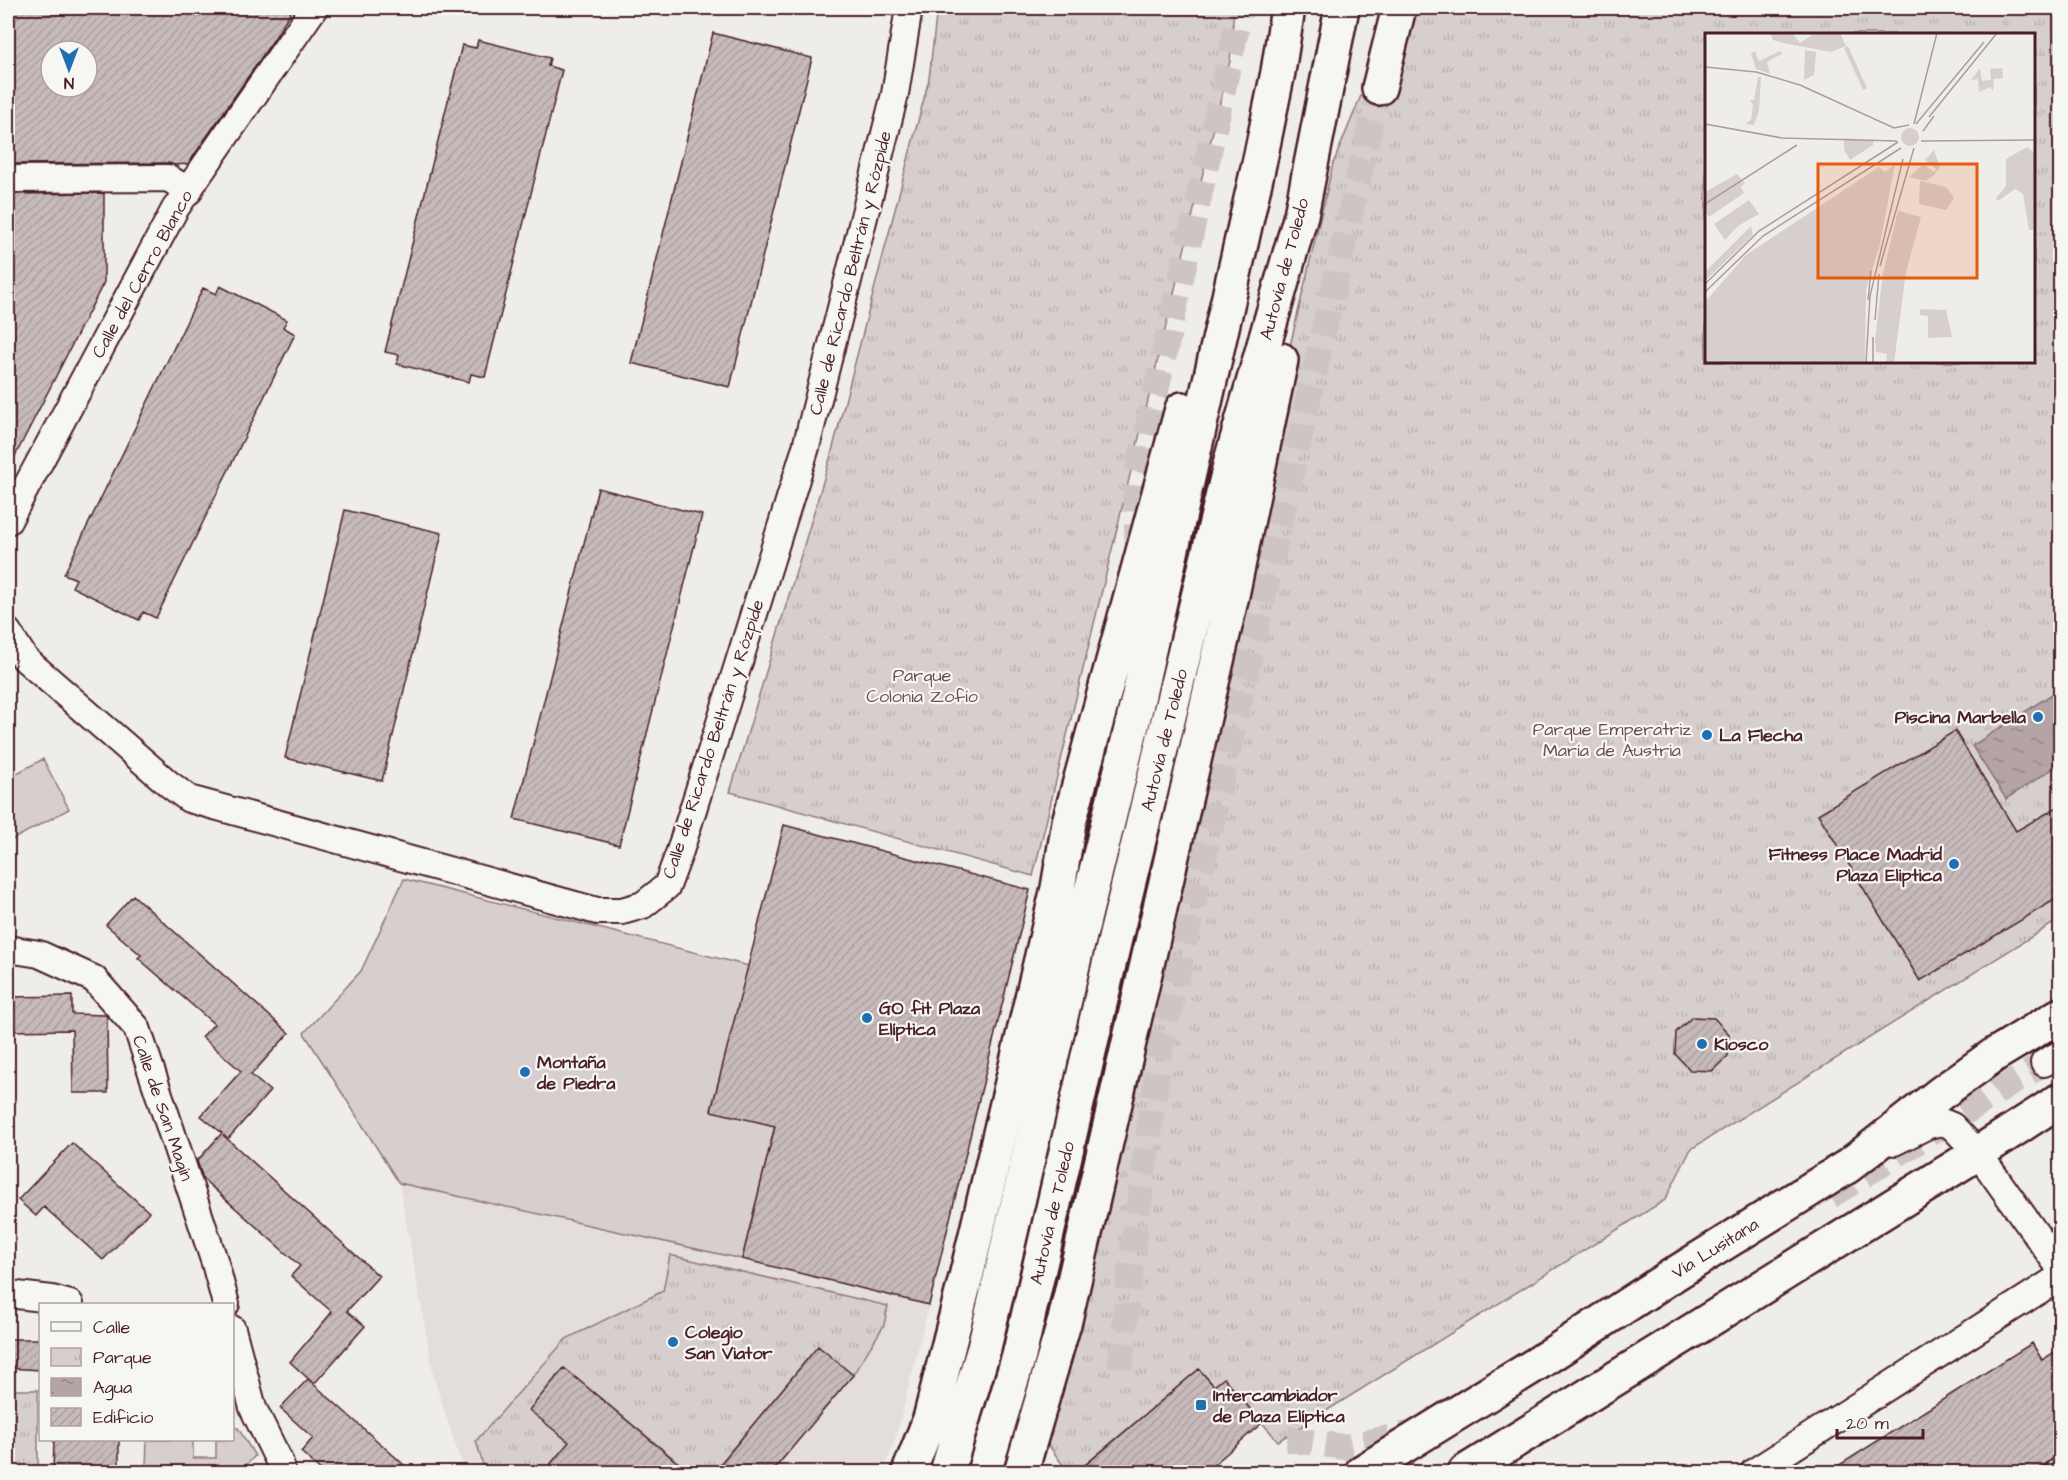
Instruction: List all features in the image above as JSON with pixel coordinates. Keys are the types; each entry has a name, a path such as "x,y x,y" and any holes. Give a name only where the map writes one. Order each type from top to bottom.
{"main road":[{"name":"Autovía de Toledo","path":"947,1473 984,1348 1077,948 1133,721 1261,155 1288,8"},
{"name":"Autovía de Toledo","path":"984,1473 1019,1356 1116,935 1232,457 1301,215 1342,8"},
{"path":"1379,88 1399,8"},
{"path":"909,1473 930,1419 966,1277 1058,888 1069,822 1230,235 1261,155"},
{"path":"1021,1473 1065,1320 1231,600 1293,297 1301,215"},
{"name":"Vía Lusitana","path":"1362,1473 1848,1166 1941,1093 1985,1062 2061,1015"},
{"path":"1465,1473 2061,1100"}],"street":[{"name":"Calle del Cerro Blanco","path":"8,521 175,209 314,8"},
{"name":"Calle de Ricardo Beltrán y Rózpide","path":"8,632 26,659 50,682 189,799 597,911 622,911 643,905 667,886 680,851 806,447 895,94 909,8"},
{"path":"8,178 168,178 189,191"},
{"name":"Calle de San Magín","path":"8,949 39,954 94,979 137,1028 215,1263 225,1303"},
{"path":"1848,1166 1908,1134 1942,1122 1952,1126 1978,1154 2061,1268"},
{"path":"1754,1473 2061,1277"},
{"path":"8,1294 52,1299 64,1303"},
{"path":"234,1337 253,1408 280,1463 282,1473"},
{"path":"234,1394 253,1408"}],"shaded area":[{"name":"Colegio San Viator","path":"399,1183 742,1259 929,1305 896,1437 883,1472 467,1472 459,1456 434,1379"}],"green space":[{"name":"Parque Colonia Zofío","path":"937,8 1234,8 1230,61 1033,876 730,792 831,455 929,79"},
{"name":"Parque Emperatriz María de Austria","path":"1407,8 2060,8 2060,919 1691,1149 1665,1200 1278,1441 1224,1379 1214,1386 1199,1369 1076,1472 1068,1472 1045,1440 1286,363 1333,164 1367,81"},
{"path":"43,759 69,809 8,842 8,778"},
{"name":"Montaña de Piedra","path":"404,879 749,966 711,1110 775,1126 742,1259 399,1183 304,1033 361,971"},
{"path":"670,1255 888,1306 884,1325 853,1375 818,1347 713,1472 690,1472 564,1368 530,1410 605,1472 485,1472 476,1441 566,1339 663,1291"},
{"path":"8,1390 38,1390 38,1472 8,1472"},
{"path":"234,1428 238,1428 255,1456 239,1472 129,1472 129,1467 146,1466 147,1441 193,1441 193,1458 216,1458 216,1441 234,1441"}],"water":[{"name":"Piscina Marbella","path":"2060,689 2060,764 2006,799 1972,746"}],"building":[{"path":"8,8 293,8 188,164 8,164"},
{"path":"713,33 812,58 730,387 631,363"},
{"path":"478,40 550,58 548,66 562,70 485,377 471,374 469,382 397,364 399,355 385,352 462,45 476,48"},
{"path":"104,193 104,282 8,470 8,194"},
{"path":"220,286 287,320 283,327 295,334 156,618 143,612 139,620 72,587 76,579 64,574 203,288 216,294"},
{"path":"598,488 702,515 619,845 514,819"},
{"path":"345,510 442,533 382,781 285,758"},
{"name":"Fitness Place Madrid Plaza Eliptica","path":"1955,731 2016,831 2061,805 2061,896 1920,981 1818,814"},
{"name":"GO fit Plaza Elíptica","path":"784,825 1030,890 929,1305 742,1259 775,1126 711,1111"},
{"path":"133,895 289,1033 251,1075 270,1091 228,1139 223,1135 379,1276 347,1311 365,1326 314,1384 290,1362 332,1312 291,1276 300,1266 203,1179 197,1161 222,1133 201,1116 241,1071 202,1037 214,1024 138,958 141,955 106,925"},
{"path":"72,996 72,1014 105,1015 107,1017 108,1093 73,1093 72,1030 8,1031 8,997"},
{"name":"Kiosco","path":"1692,1017 1714,1018 1729,1034 1728,1056 1712,1071 1690,1070 1675,1054 1676,1032"},
{"path":"72,1143 149,1212 103,1260 44,1207 36,1216 18,1200"},
{"path":"8,1339 39,1339 39,1370 8,1368"},
{"path":"2032,1343 2042,1360 2061,1348 2061,1454 2032,1473 1827,1473"},
{"path":"818,1346 853,1375 771,1473 713,1473"},
{"path":"564,1368 690,1473 543,1473 569,1442 529,1410"},
{"name":"Intercambiador de Plaza Elíptica","path":"1199,1369 1214,1386 1224,1378 1262,1423 1204,1473 1076,1473"},
{"path":"308,1379 413,1473 324,1473 301,1452 313,1438 280,1408"},
{"path":"54,1441 119,1441 119,1473 53,1473"}],"tunnel":[{"path":"1138,550 1135,485 1241,8"},
{"path":"1120,1368 1133,1246 1161,1046 1379,88"},
{"path":"1150,821 1154,901"},
{"path":"1830,1196 2044,1063"},
{"path":"1287,1439 1345,1447 1418,1432"}],"place":[{"name":"Piscina Marbella","path":"2038,717"},
{"name":"La Flecha","path":"1707,735"},
{"name":"Fitness Place Madrid Plaza Eliptica","path":"1954,864"},
{"name":"GO fit Plaza Elíptica","path":"867,1018"},
{"name":"Kiosco","path":"1702,1044"},
{"name":"Montaña de Piedra","path":"525,1072"},
{"name":"Colegio San Viator","path":"673,1342"},
{"name":"Intercambiador de Plaza Elíptica","path":"1201,1405"}]}
